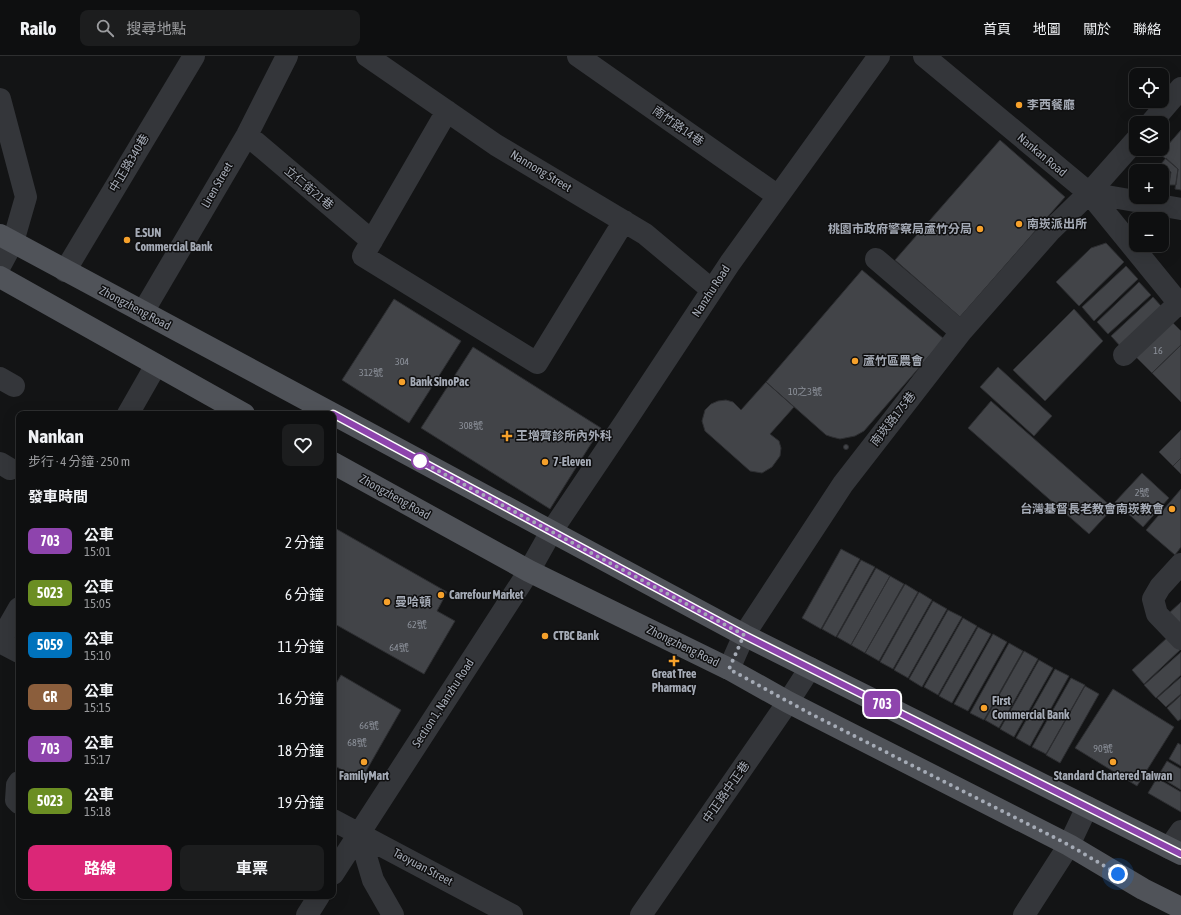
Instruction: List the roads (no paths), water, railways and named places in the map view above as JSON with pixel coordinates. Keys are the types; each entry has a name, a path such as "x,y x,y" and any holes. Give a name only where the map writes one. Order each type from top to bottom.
{"main road":[{"name":"Zhongzheng Road","path":"7,239 327,411"},
{"path":"0,277 239,411"},
{"name":"Zhongzheng Road","path":"336,416 744,635 1087,807 1177,844"},
{"name":"Zhongzheng Road","path":"336,465 529,571 729,669 788,702 1069,845 1143,889 1181,908"}],"street":[{"name":"中正路340巷","path":"65,271 194,56"},
{"name":"Liren Street","path":"143,312 247,135 288,56"},
{"name":"Nannong Street","path":"367,56 496,145 645,234 712,290"},
{"name":"南竹路14巷","path":"578,56 778,196"},
{"name":"Nanzhu Road","path":"551,532 712,290 879,56"},
{"name":"Nankan Road","path":"924,56 1089,193 1181,209"},
{"path":"1157,116 1181,88"},
{"path":"0,99 26,197 7,239 0,266"},
{"path":"367,249 447,111"},
{"name":"立仁街21巷","path":"247,135 367,249 537,363 624,221"},
{"name":"南崁路175巷","path":"729,669 744,635 843,484 961,332 1051,230 1089,193 1129,148"},
{"path":"1089,193 1180,305 1124,355"},
{"path":"876,259 961,332"},
{"path":"130,411 156,365"},
{"name":"Section 1, Nanzhu Road","path":"336,869 529,571 551,532"},
{"path":"1181,564 1160,587 1153,599 1157,614 1181,639"},
{"path":"16,613 0,642 16,650"},
{"name":"中正路中正巷","path":"641,915 810,668"},
{"path":"1024,915 1069,845 1087,807"},
{"name":"Taoyuan Street","path":"336,822 512,915"},
{"path":"359,833 373,880 393,915"},
{"path":"307,915 317,899"}],"place":[{"name":"李西餐廳","path":"1019,105"},
{"name":"南崁派出所","path":"1019,224"},
{"name":"桃園市政府警察局蘆竹分局","path":"980,229"},
{"name":"E.SUN Commercial Bank","path":"127,240"},
{"name":"蘆竹區農會","path":"855,361"},
{"name":"Bank SinoPac","path":"402,382"},
{"name":"王增齊診所內外科","path":"507,436"},
{"name":"7-Eleven","path":"545,462"},
{"name":"台灣基督長老教會南崁教會","path":"1172,509"},
{"name":"Carrefour Market","path":"441,595"},
{"name":"曼哈頓","path":"387,602"},
{"name":"CTBC Bank","path":"545,636"},
{"name":"Great Tree Pharmacy","path":"674,661"},
{"name":"First Commercial Bank","path":"984,708"},
{"name":"FamilyMart","path":"364,762"},
{"name":"Standard Chartered Taiwan","path":"1113,762"}]}
